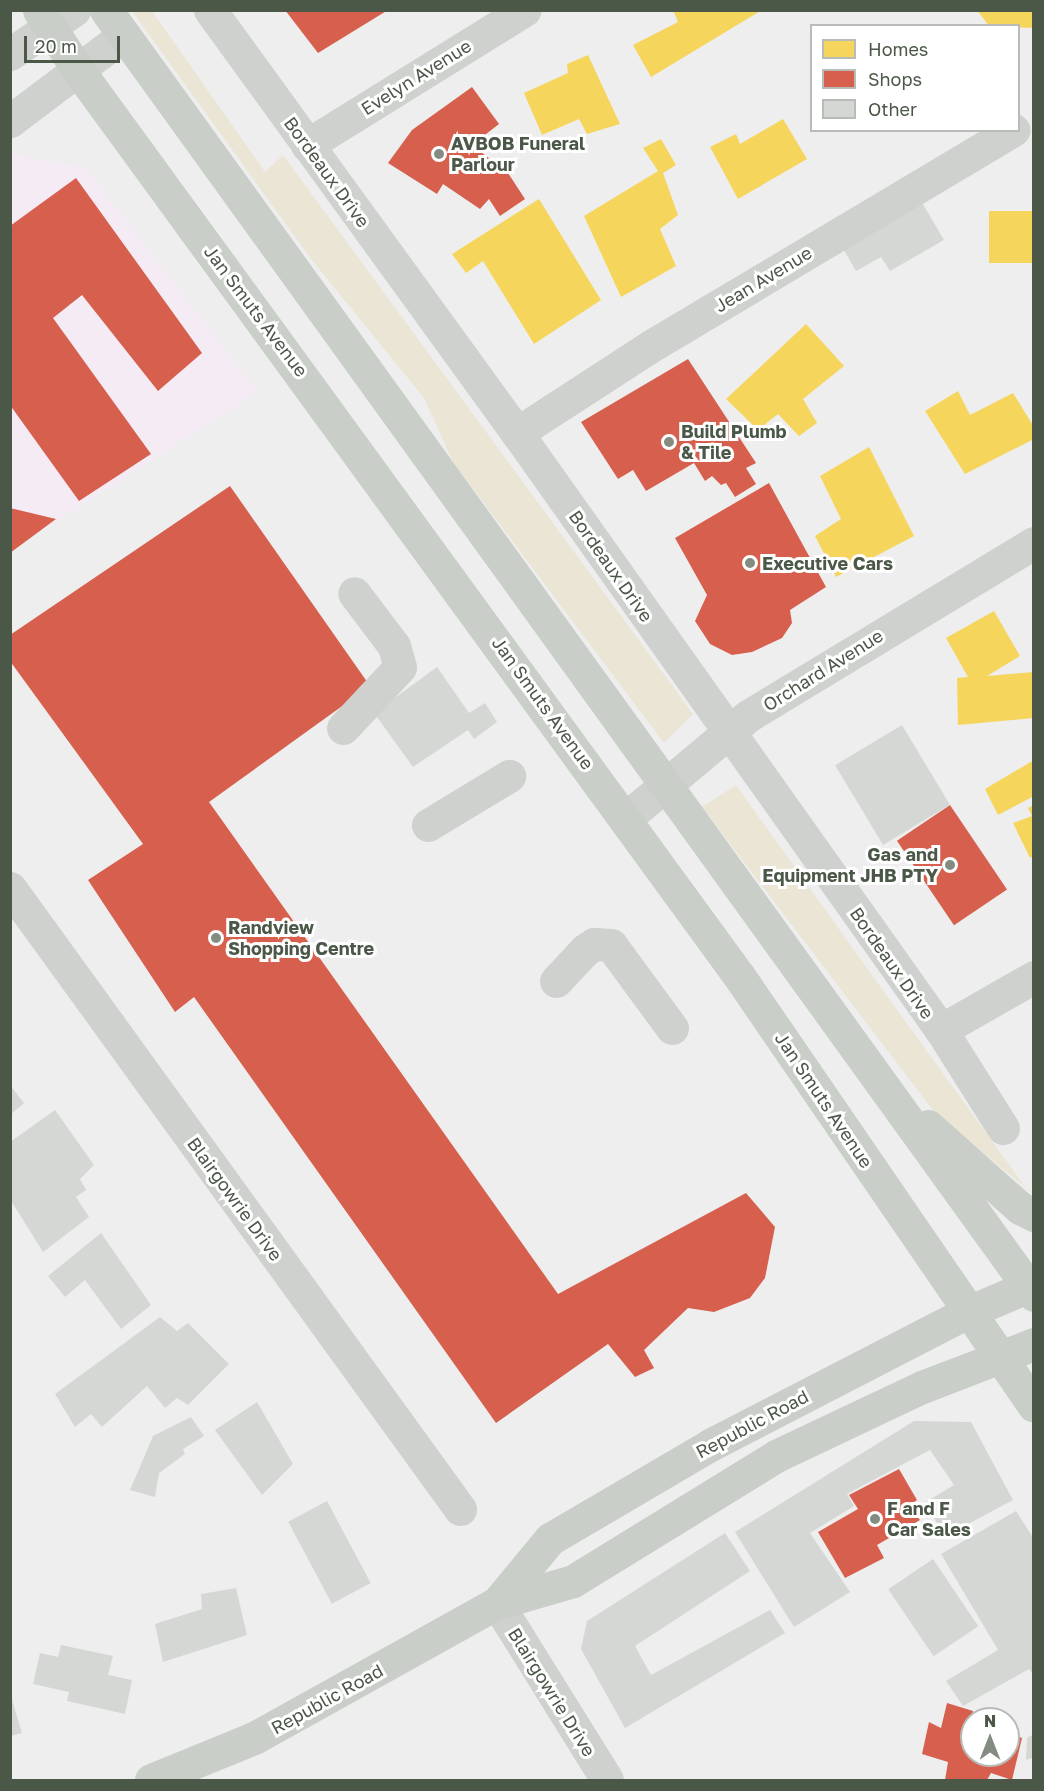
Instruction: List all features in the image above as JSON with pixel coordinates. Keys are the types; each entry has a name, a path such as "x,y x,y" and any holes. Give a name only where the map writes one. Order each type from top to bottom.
{"main road":[{"name":"Jan Smuts Avenue","path":"55,16 78,70 626,818 739,976 966,1313 1002,1356 1034,1406"},
{"path":"115,23 668,786 872,1074 1032,1288"},
{"path":"872,1074 978,1172 1034,1215"},
{"name":"Republic Road","path":"497,1603 550,1539 710,1445 966,1313 1032,1288"},
{"name":"Republic Road","path":"152,1780 254,1738 497,1603 573,1581 776,1456 922,1387 1034,1344"}],"street":[{"name":"Bordeaux Drive","path":"210,10 517,433 940,1030 1004,1128"},
{"name":"Evelyn Avenue","path":"307,145 525,10"},
{"path":"10,54 55,16"},
{"path":"10,122 78,70 115,23"},
{"path":"1020,127 1034,119"},
{"name":"Jean Avenue","path":"517,433 651,346 1011,132"},
{"name":"Orchard Avenue","path":"626,818 668,786 748,716 1034,543"},
{"path":"343,728 400,667 394,646 354,593"},
{"path":"428,825 509,776"},
{"name":"Blairgowrie Drive","path":"10,888 460,1509"},
{"path":"556,981 585,950 594,944 611,945 672,1028"},
{"path":"940,1030 1034,977"},
{"name":"Blairgowrie Drive","path":"497,1603 607,1780"}],"shaded area":[{"path":"132,11 152,11 265,172 283,155 693,714 664,743 453,462 424,398 311,259"},
{"path":"11,154 85,167 258,392 11,551"},
{"path":"736,785 1026,1188 935,1113 702,807"}],"building: Homes":[{"path":"673,10 762,10 651,77 633,45 678,22"},
{"path":"977,10 1034,10 1034,28 1020,27 1020,24 988,24"},
{"path":"588,55 620,124 587,134 579,119 542,135 524,93 568,73 567,64"},
{"path":"783,119 807,159 738,199 710,147 736,134 740,144"},
{"path":"661,139 676,165 663,173 678,215 660,229 676,266 621,297 584,216 658,171 643,148"},
{"path":"539,199 601,300 534,344 483,261 466,273 452,254"},
{"path":"989,211 1034,211 1034,263 989,263"},
{"path":"806,324 844,366 803,399 817,423 799,436 778,414 758,430 726,399"},
{"path":"958,391 970,415 1013,393 1034,427 1034,439 965,474 925,411"},
{"path":"869,447 914,536 836,577 815,536 841,519 820,476"},
{"path":"994,611 1020,656 987,676 1034,672 1034,718 958,725 957,678 968,677 946,638"},
{"path":"1034,760 1034,796 998,815 985,789"},
{"path":"1034,805 1034,855 1030,858 1013,823 1032,816 1028,808"}],"building: Shops":[{"path":"285,10 388,10 318,53"},
{"name":"AVBOB Funeral Parlour","path":"472,87 499,124 472,145 508,173 525,199 500,216 489,199 480,209 443,184 437,194 388,163 412,130"},
{"path":"76,178 202,353 158,391 82,295 53,318 151,454 79,501 10,405 10,226"},
{"name":"Build Plumb & Tile","path":"688,359 756,463 746,468 756,484 735,497 726,483 721,485 712,476 705,481 694,463 646,491 633,470 618,479 581,422"},
{"name":"Executive Cars","path":"769,483 826,587 790,610 792,623 782,638 752,652 732,655 710,644 695,621 707,595 675,538"},
{"name":"Randview Shopping Centre","path":"230,486 370,686 209,802 558,1294 746,1193 775,1227 765,1278 750,1298 714,1312 688,1308 644,1350 654,1368 635,1377 608,1344 496,1423 194,997 175,1012 88,880 143,844 10,661 10,635"},
{"path":"10,508 56,519 10,553"},
{"name":"Gas and Equipment JHB PTY","path":"950,805 1007,890 954,925 897,841"},
{"path":"899,1469 917,1500 909,1506 920,1520 877,1545 884,1558 845,1578 818,1532 858,1509 849,1495"},
{"path":"947,1703 960,1707 960,1767 1015,1767 1012,1780 991,1773 987,1780 945,1780 948,1762 922,1754 929,1722 941,1728"}],"building: Other":[{"path":"917,194 944,240 890,271 881,257 856,271 838,240"},
{"path":"437,667 469,713 485,703 497,722 474,739 468,730 413,767 374,713"},
{"path":"902,725 950,805 883,845 835,765"},
{"path":"10,1085 24,1103 10,1115"},
{"path":"55,1110 94,1165 80,1179 86,1190 76,1197 89,1217 43,1252 10,1199 10,1142"},
{"path":"101,1233 151,1305 121,1329 85,1280 65,1297 48,1276"},
{"path":"160,1317 177,1331 188,1323 229,1364 188,1405 177,1398 165,1408 147,1386 102,1427 91,1414 75,1427 55,1394"},
{"path":"257,1402 293,1464 262,1495 215,1430"},
{"path":"191,1417 204,1436 183,1449 185,1454 159,1473 155,1497 130,1490 153,1436"},
{"path":"914,1421 971,1422 1013,1500 944,1537 926,1502 954,1485 930,1450 847,1494 854,1506 810,1533 850,1592 794,1627 735,1532"},
{"path":"327,1501 371,1583 332,1604 288,1522"},
{"path":"1016,1511 1034,1539 1034,1676 1029,1669 963,1706 946,1681 998,1650 941,1554"},
{"path":"725,1533 750,1571 635,1646 651,1675 770,1610 785,1633 625,1728 581,1649 587,1621"},
{"path":"933,1559 978,1626 934,1656 888,1589"},
{"path":"236,1588 247,1635 163,1662 155,1624 202,1609 201,1594"},
{"path":"61,1645 113,1656 108,1675 132,1680 125,1714 67,1701 69,1692 33,1684 40,1653 58,1657"},
{"path":"10,1693 22,1733 10,1736"},
{"path":"1034,1734 1034,1757 1026,1760 1027,1738"}],"place":[{"name":"AVBOB Funeral Parlour","path":"439,154"},
{"name":"Build Plumb & Tile","path":"669,442"},
{"name":"Executive Cars","path":"750,563"},
{"name":"Gas and Equipment JHB PTY","path":"950,865"},
{"name":"Randview Shopping Centre","path":"216,938"},
{"name":"F and F Car Sales","path":"875,1519"}]}
